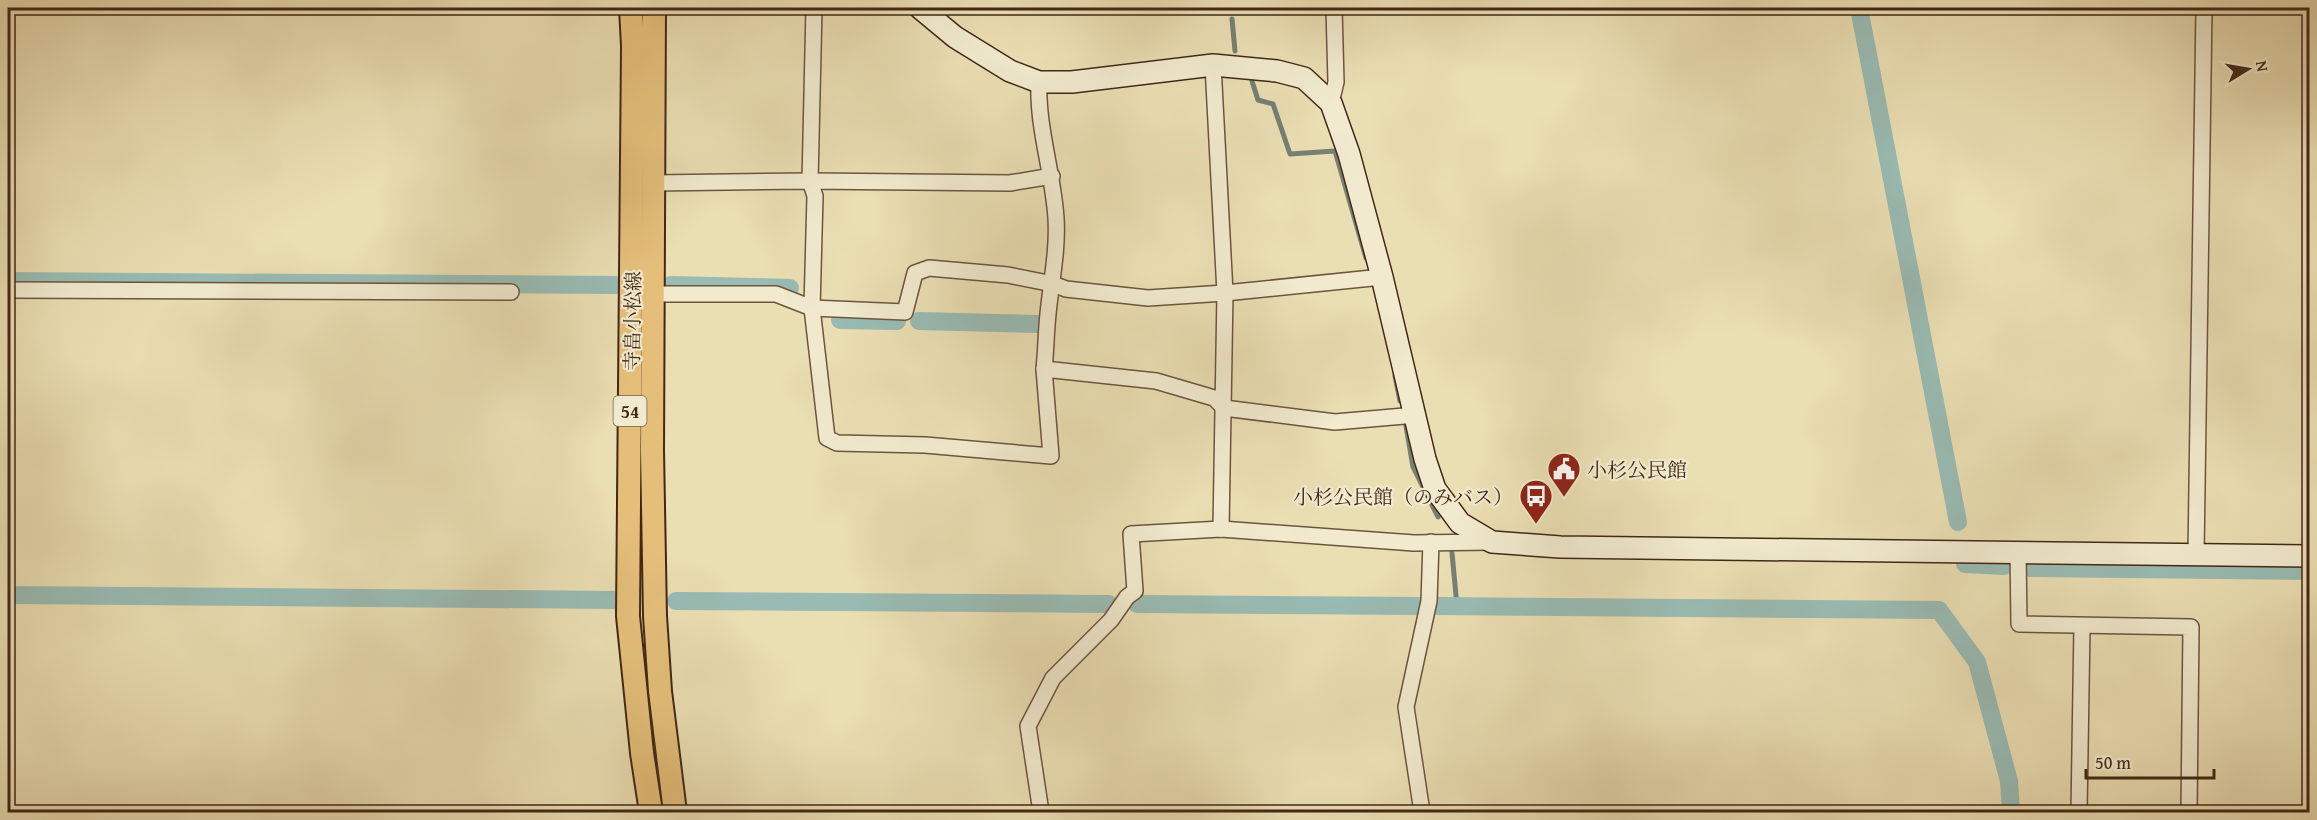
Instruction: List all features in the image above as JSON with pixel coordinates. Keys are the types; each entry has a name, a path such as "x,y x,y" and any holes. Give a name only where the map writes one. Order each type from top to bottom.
{"main road":[{"name":"寺畠小松線","path":"632,8 633,270 628,490 628,616 642,753 651,813"},
{"name":"寺畠小松線","path":"654,8 652,451 655,616 660,691 675,813"}],"street":[{"path":"814,8 810,181 815,196 812,308 827,438 837,443 925,445 1051,456 1044,369 1048,312 1053,284 1056,221 1052,176 1038,102 1039,82"},
{"path":"920,8 955,37 1000,66 1039,82 1072,82 1214,64 1277,71 1304,78 1330,103 1349,154 1382,277 1425,459 1435,489 1460,523 1492,542"},
{"path":"1330,103 1336,82 1334,8"},
{"path":"2196,555 2204,8"},
{"path":"1214,64 1225,293 1221,529"},
{"path":"654,183 810,181 1010,183 1052,176"},
{"path":"654,294 776,294 812,308 905,312 915,273 929,268 1008,275 1053,284 1066,290 1148,298 1225,293 1382,277"},
{"path":"8,290 512,292"},
{"path":"1044,369 1156,381 1214,398 1224,408 1335,422 1416,415"},
{"path":"1041,813 1028,726 1053,678 1111,620 1127,597 1135,591 1131,534 1221,529 1414,543 1492,542 1560,547 2310,556"},
{"path":"1422,813 1406,707 1429,602 1431,542"},
{"path":"2018,551 2019,624 2191,627 2189,813"},
{"path":"2079,813 2082,626"}],"waterway":[{"path":"1859,8 1958,522"},
{"path":"1232,19 1235,51"},
{"path":"1252,81 1258,100 1273,104 1290,154 1335,151 1366,258"},
{"path":"8,281 616,285"},
{"path":"671,285 790,288"},
{"path":"840,320 897,321"},
{"path":"919,321 1038,324"},
{"path":"1395,376 1400,401"},
{"path":"1406,426 1413,467 1438,517"},
{"path":"1452,553 1457,606"},
{"path":"1965,564 2004,566"},
{"path":"2029,568 2310,571"},
{"path":"8,595 615,600"},
{"path":"676,601 1109,604"},
{"path":"1137,604 1421,606"},
{"path":"1437,606 1939,610 1977,662 2009,781 2011,812"}],"place":[{"name":"小杉公民館","path":"1564,498"},
{"name":"小杉公民館（のみバス）","path":"1536,525"}]}
